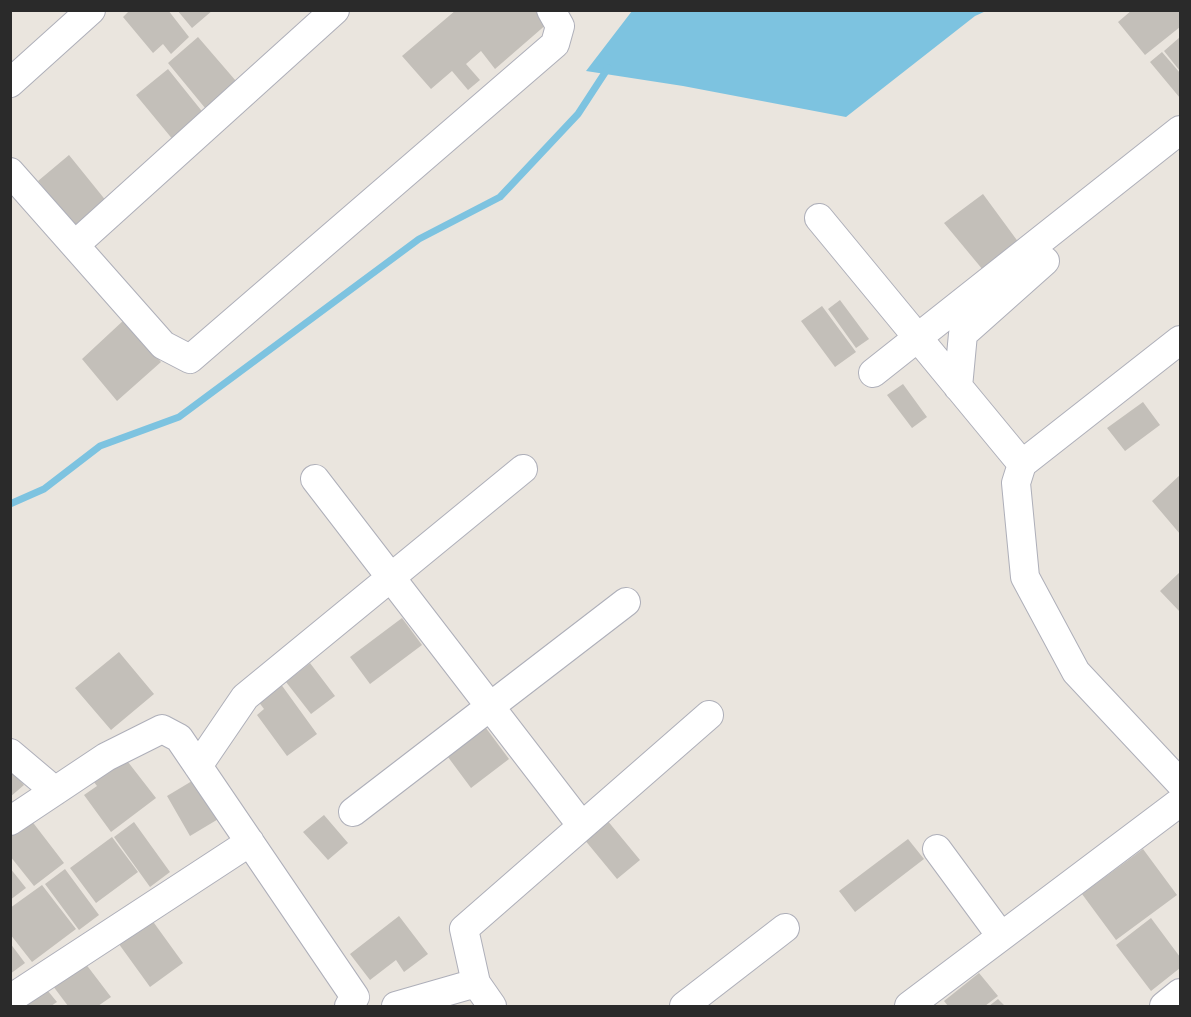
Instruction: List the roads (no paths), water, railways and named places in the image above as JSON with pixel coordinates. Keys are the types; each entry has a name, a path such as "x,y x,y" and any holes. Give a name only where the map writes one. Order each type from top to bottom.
{"street":[{"path":"10,83 91,10"},
{"path":"76,244 335,10"},
{"path":"10,171 163,345 190,358 555,44 560,26 550,10"},
{"path":"873,373 1180,130"},
{"path":"958,387 963,334 1020,282 1180,151"},
{"path":"819,218 1022,464"},
{"path":"1180,340 1022,464 1016,483 1025,577 1076,672 1180,783"},
{"path":"198,766 245,697 523,469"},
{"path":"315,479 582,826"},
{"path":"353,812 626,602"},
{"path":"492,1006 476,983 464,929 709,715"},
{"path":"10,821 106,757 162,729 179,738 355,997 349,1006"},
{"path":"10,753 55,791"},
{"path":"919,1003 1001,936 1180,802"},
{"path":"10,999 249,842"},
{"path":"937,849 1001,936"},
{"path":"684,1006 784,928"},
{"path":"396,1006 476,983"},
{"path":"1164,1006 1180,993"}],"water":[{"path":"632,11 986,11 975,16 846,117 683,86 586,71"}],"waterway":[{"path":"10,504 44,489 100,446 179,417 419,239 500,197 578,114 608,68"}]}
